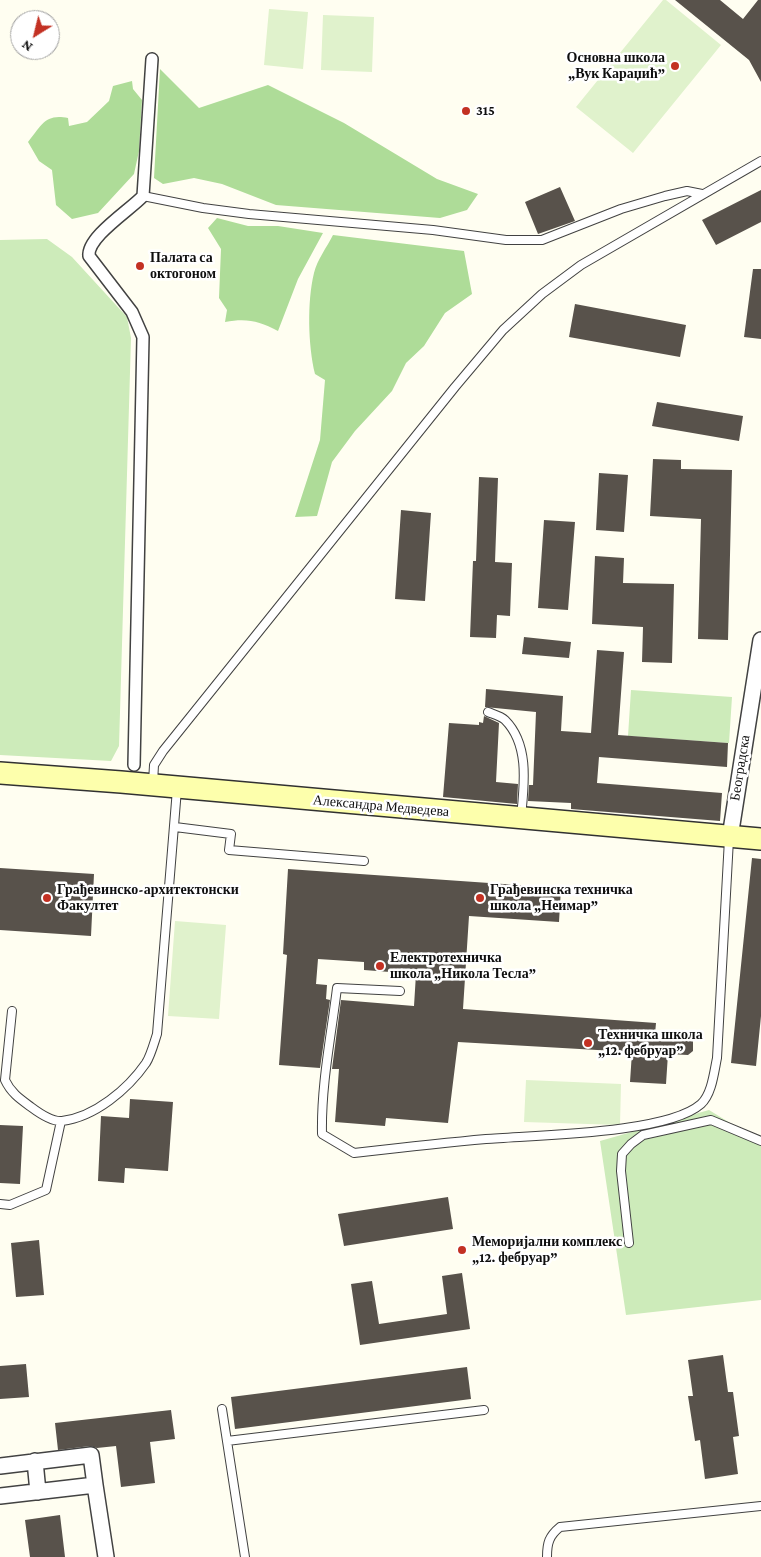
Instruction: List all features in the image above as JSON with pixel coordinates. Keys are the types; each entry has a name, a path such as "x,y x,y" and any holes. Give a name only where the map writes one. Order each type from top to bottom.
{"main road":[{"name":"Александра Медведева","path":"0,773 761,839"}],"street":[{"path":"134,765 143,337 132,312 89,256 88,250 95,239 143,196 152,60"},
{"name":"Београдска","path":"730,837 761,640"},
{"path":"0,1466 91,1455 106,1557"},
{"path":"35,1462 38,1492"},
{"path":"0,1496 95,1486"}],"lane":[{"path":"153,785 154,765 163,751 455,387 503,330 542,294 581,265 761,161"},
{"path":"143,196 240,212 433,230 506,240 542,240 621,209 665,196 687,191 702,194"},
{"path":"488,712 504,719 512,730 520,751 525,778 520,819"},
{"path":"12,1011 5,1080 10,1090 39,1113 61,1121 90,1113 128,1085 147,1061 155,1041 159,1018 178,787"},
{"path":"175,827 231,834 229,850 364,861"},
{"path":"400,991 337,988 328,1063 323,1080 322,1134 354,1153 613,1130 668,1120 690,1112 703,1102 713,1080 717,1058 727,855 730,837"},
{"path":"629,1243 621,1171 622,1154 631,1144 643,1135 711,1120 761,1141"},
{"path":"0,1204 10,1205 46,1190 61,1121"},
{"path":"222,1409 244,1557"},
{"path":"227,1441 484,1410"},
{"path":"547,1557 547,1546 551,1534 560,1527 761,1506"}],"green space":[{"path":"663,0 666,0 721,45 633,153 576,107"},
{"path":"269,9 308,12 303,69 264,65"},
{"path":"323,15 374,17 372,72 321,70"},
{"path":"160,69 199,108 268,85 344,123 437,179 478,194 467,210 440,218 276,205 222,184 194,178 163,184 154,178"},
{"path":"132,81 133,89 142,100 139,151 134,174 98,213 72,219 56,205 52,170 39,161 28,142 44,122 54,117 68,118 69,126 87,122 109,101 113,86"},
{"path":"217,218 248,226 278,226 323,233 298,279 278,331 253,321 225,322 227,310 219,298 221,249 208,228"},
{"path":"333,235 464,251 472,294 445,313 424,346 406,363 392,391 355,431 332,462 317,516 295,517 320,440 325,380 315,374 313,363 309,324 310,297 315,268"},
{"path":"47,239 72,257 127,317 131,338 119,746 111,761 0,755 0,240"},
{"path":"631,690 732,697 729,743 628,736"},
{"path":"175,921 226,925 219,1019 168,1016"},
{"path":"526,1080 621,1084 620,1125 524,1122"},
{"path":"709,1110 761,1142 761,1300 626,1315 600,1141"}],"building":[{"path":"675,0 720,0 743,19 758,0 761,0 761,82 749,60"},
{"path":"560,187 575,221 538,234 525,202"},
{"path":"761,190 761,222 716,245 702,220"},
{"path":"753,269 761,269 761,339 744,337"},
{"path":"575,304 686,325 680,357 569,337"},
{"path":"657,402 743,416 739,441 652,426"},
{"path":"653,459 681,460 681,469 732,470 728,640 698,639 701,519 650,516"},
{"path":"599,473 628,475 624,532 596,530"},
{"path":"479,477 498,478 495,562 512,563 510,616 497,615 496,638 470,637 473,561 476,561"},
{"path":"401,510 431,513 425,601 395,599"},
{"path":"544,520 575,522 568,610 538,608"},
{"path":"595,556 624,558 623,583 674,584 672,663 642,662 643,627 592,624"},
{"path":"524,637 571,642 569,658 522,654"},
{"path":"597,650 624,652 618,735 728,743 727,767 599,757 597,783 722,793 720,821 571,809 571,803 528,801 529,785 533,785 536,712 485,707 486,689 563,696 561,731 591,733"},
{"path":"484,716 499,723 496,782 518,784 517,804 443,797 449,723 479,725 479,722 483,723"},
{"path":"752,858 761,859 761,1016 756,1066 731,1063"},
{"name":"Грађевинско-архитектонски Факултет","path":"0,868 94,874 91,936 0,930"},
{"path":"288,869 561,888 559,922 469,916 463,1009 656,1023 655,1034 683,1036 687,1033 693,1039 693,1051 688,1055 668,1054 666,1084 630,1082 632,1052 458,1042 448,1123 386,1118 385,1126 335,1122 339,1069 332,1069 341,1000 414,1006 416,974 364,970 364,962 318,959 316,984 327,985 326,999 330,1000 320,1068 279,1065 287,955 283,954"},
{"path":"130,1099 173,1102 168,1171 125,1168 124,1183 98,1181 101,1116 129,1118"},
{"path":"0,1125 23,1126 20,1184 0,1183"},
{"path":"448,1197 453,1229 344,1246 338,1214"},
{"path":"39,1240 44,1295 16,1297 11,1243"},
{"path":"462,1273 470,1329 360,1345 351,1284 372,1281 379,1324 447,1314 442,1276"},
{"path":"723,1355 728,1392 733,1392 739,1436 733,1437 738,1474 705,1479 700,1440 695,1441 688,1396 693,1396 688,1360"},
{"path":"26,1364 29,1397 0,1399 0,1366"},
{"path":"467,1367 471,1399 235,1429 231,1397"},
{"path":"171,1410 175,1439 150,1442 155,1483 121,1487 116,1446 97,1448 90,1446 58,1450 55,1423"},
{"path":"60,1515 65,1557 30,1557 25,1520"}],"place":[{"name":"Основна школа „Вук Караџић”","path":"675,66"},
{"name":"315","path":"466,111"},
{"name":"Палата са октогоном","path":"140,266"},
{"name":"Грађевинско-архитектонски Факултет","path":"47,898"},
{"name":"Грађевинска техничка школа „Неимар”","path":"480,898"},
{"name":"Електротехничка школа „Никола Тесла”","path":"380,966"},
{"name":"Техничка школа „12. фебруар”","path":"588,1043"},
{"name":"Меморијални комплекс „12. фебруар”","path":"462,1250"}]}
